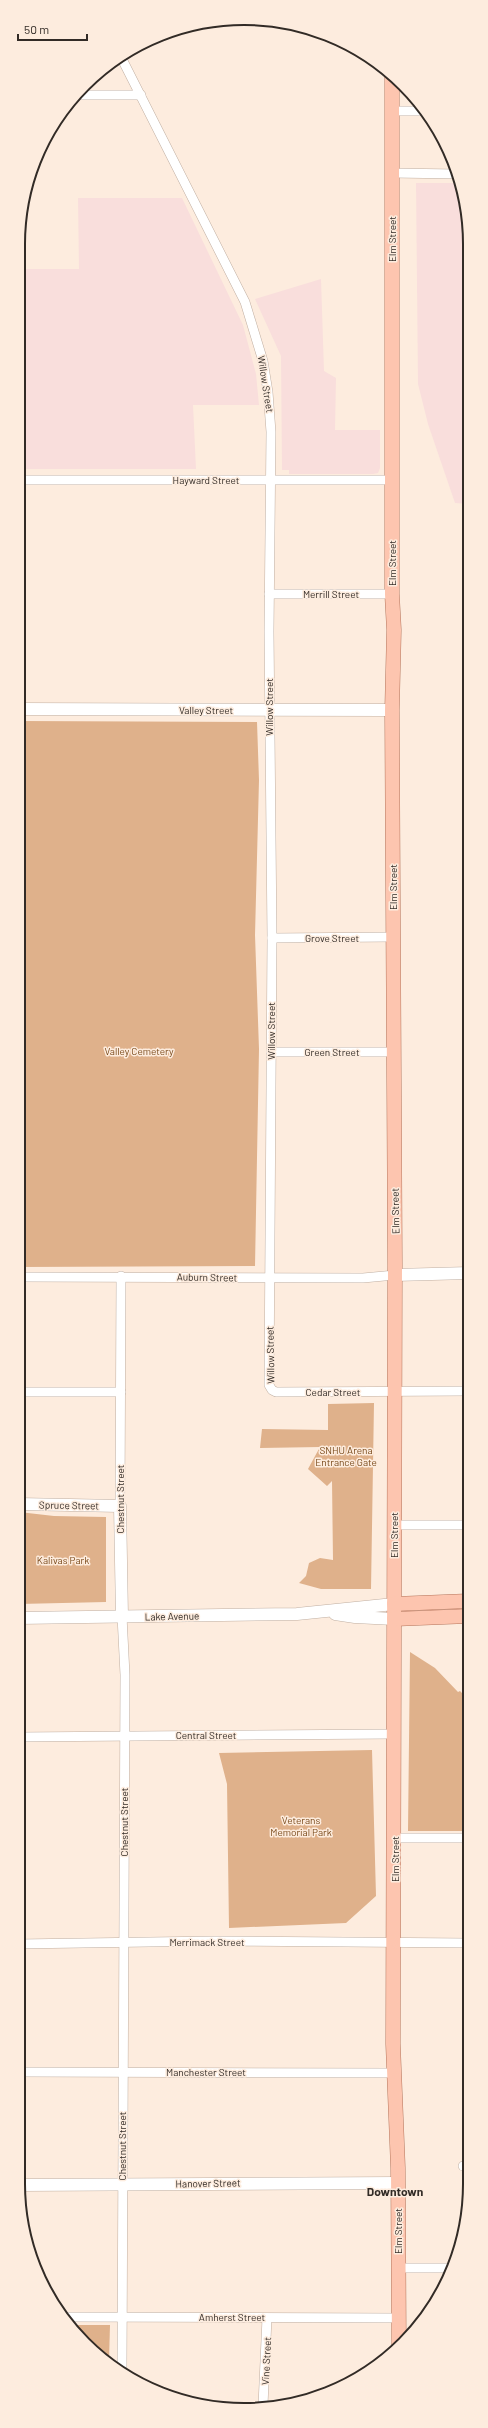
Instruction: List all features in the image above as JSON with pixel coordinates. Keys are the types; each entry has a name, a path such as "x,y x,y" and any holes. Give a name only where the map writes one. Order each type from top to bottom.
{"main road":[{"name":"Elm Street","path":"392,83 392,594 394,630 392,710 395,1275 394,2073 398,2183 398,2340"},
{"path":"394,1604 463,1601"},
{"path":"394,1619 463,1616"}],"street":[{"name":"Willow Street","path":"123,61 227,264 251,320 263,361 268,392 271,432 269,594 272,938 269,1385 272,1390"},
{"path":"84,95 141,95"},
{"path":"392,111 418,111"},
{"path":"392,173 451,174"},
{"name":"Hayward Street","path":"25,480 392,480"},
{"name":"Merrill Street","path":"269,594 392,594"},
{"name":"Valley Street","path":"25,709 392,710"},
{"name":"Grove Street","path":"272,938 393,937"},
{"name":"Green Street","path":"271,1052 394,1052"},
{"path":"395,1275 463,1273"},
{"name":"Auburn Street","path":"25,1277 121,1276 363,1278 395,1275"},
{"name":"Chestnut Street","path":"121,1276 121,1392 119,1405 120,1506 122,1616 125,1675 122,2366"},
{"name":"Cedar Street","path":"272,1390 276,1392 463,1391"},
{"path":"25,1392 121,1392"},
{"name":"Spruce Street","path":"25,1504 120,1506"},
{"path":"394,1525 463,1525"},
{"name":"Lake Avenue","path":"25,1618 326,1612 358,1607 394,1604"},
{"name":"Lake Avenue","path":"326,1612 355,1617 394,1619"},
{"name":"Central Street","path":"25,1736 394,1734"},
{"path":"395,1838 463,1838"},
{"name":"Merrimack Street","path":"25,1944 463,1943"},
{"name":"Manchester Street","path":"25,2072 123,2071 394,2073"},
{"name":"Hanover Street","path":"25,2184 398,2183"},
{"path":"398,2268 446,2268"},
{"name":"Amherst Street","path":"70,2317 398,2318"},
{"name":"Vine Street","path":"263,2402 267,2318"}],"shaded area":[{"path":"416,183 454,183 459,201 463,230 463,504 455,503 428,424 418,384"},
{"path":"78,198 182,198 243,325 256,374 259,405 193,405 196,469 25,469 25,269 79,269"},
{"path":"321,279 324,371 336,378 335,430 380,430 380,468 378,473 289,474 289,470 282,470 281,356 255,299"}],"green space":[{"name":"Valley Cemetery","path":"25,721 257,722 259,780 255,935 259,1049 255,1266 25,1267"},
{"name":"SNHU Arena Entrance Gate","path":"374,1403 371,1589 321,1589 299,1583 306,1576 309,1563 320,1558 333,1560 332,1481 327,1486 308,1469 320,1447 260,1448 262,1429 328,1430 328,1404"},
{"name":"Kalivas Park","path":"25,1513 54,1516 106,1517 106,1602 25,1604"},
{"path":"410,1652 435,1668 458,1692 460,1691 463,1694 463,1831 408,1831"},
{"name":"Veterans Memorial Park","path":"372,1750 376,1896 346,1923 229,1928 227,1784 219,1753"},
{"path":"77,2325 110,2325 109,2356 89,2339"}],"district":[{"name":"Downtown","path":"395,2192"}]}
